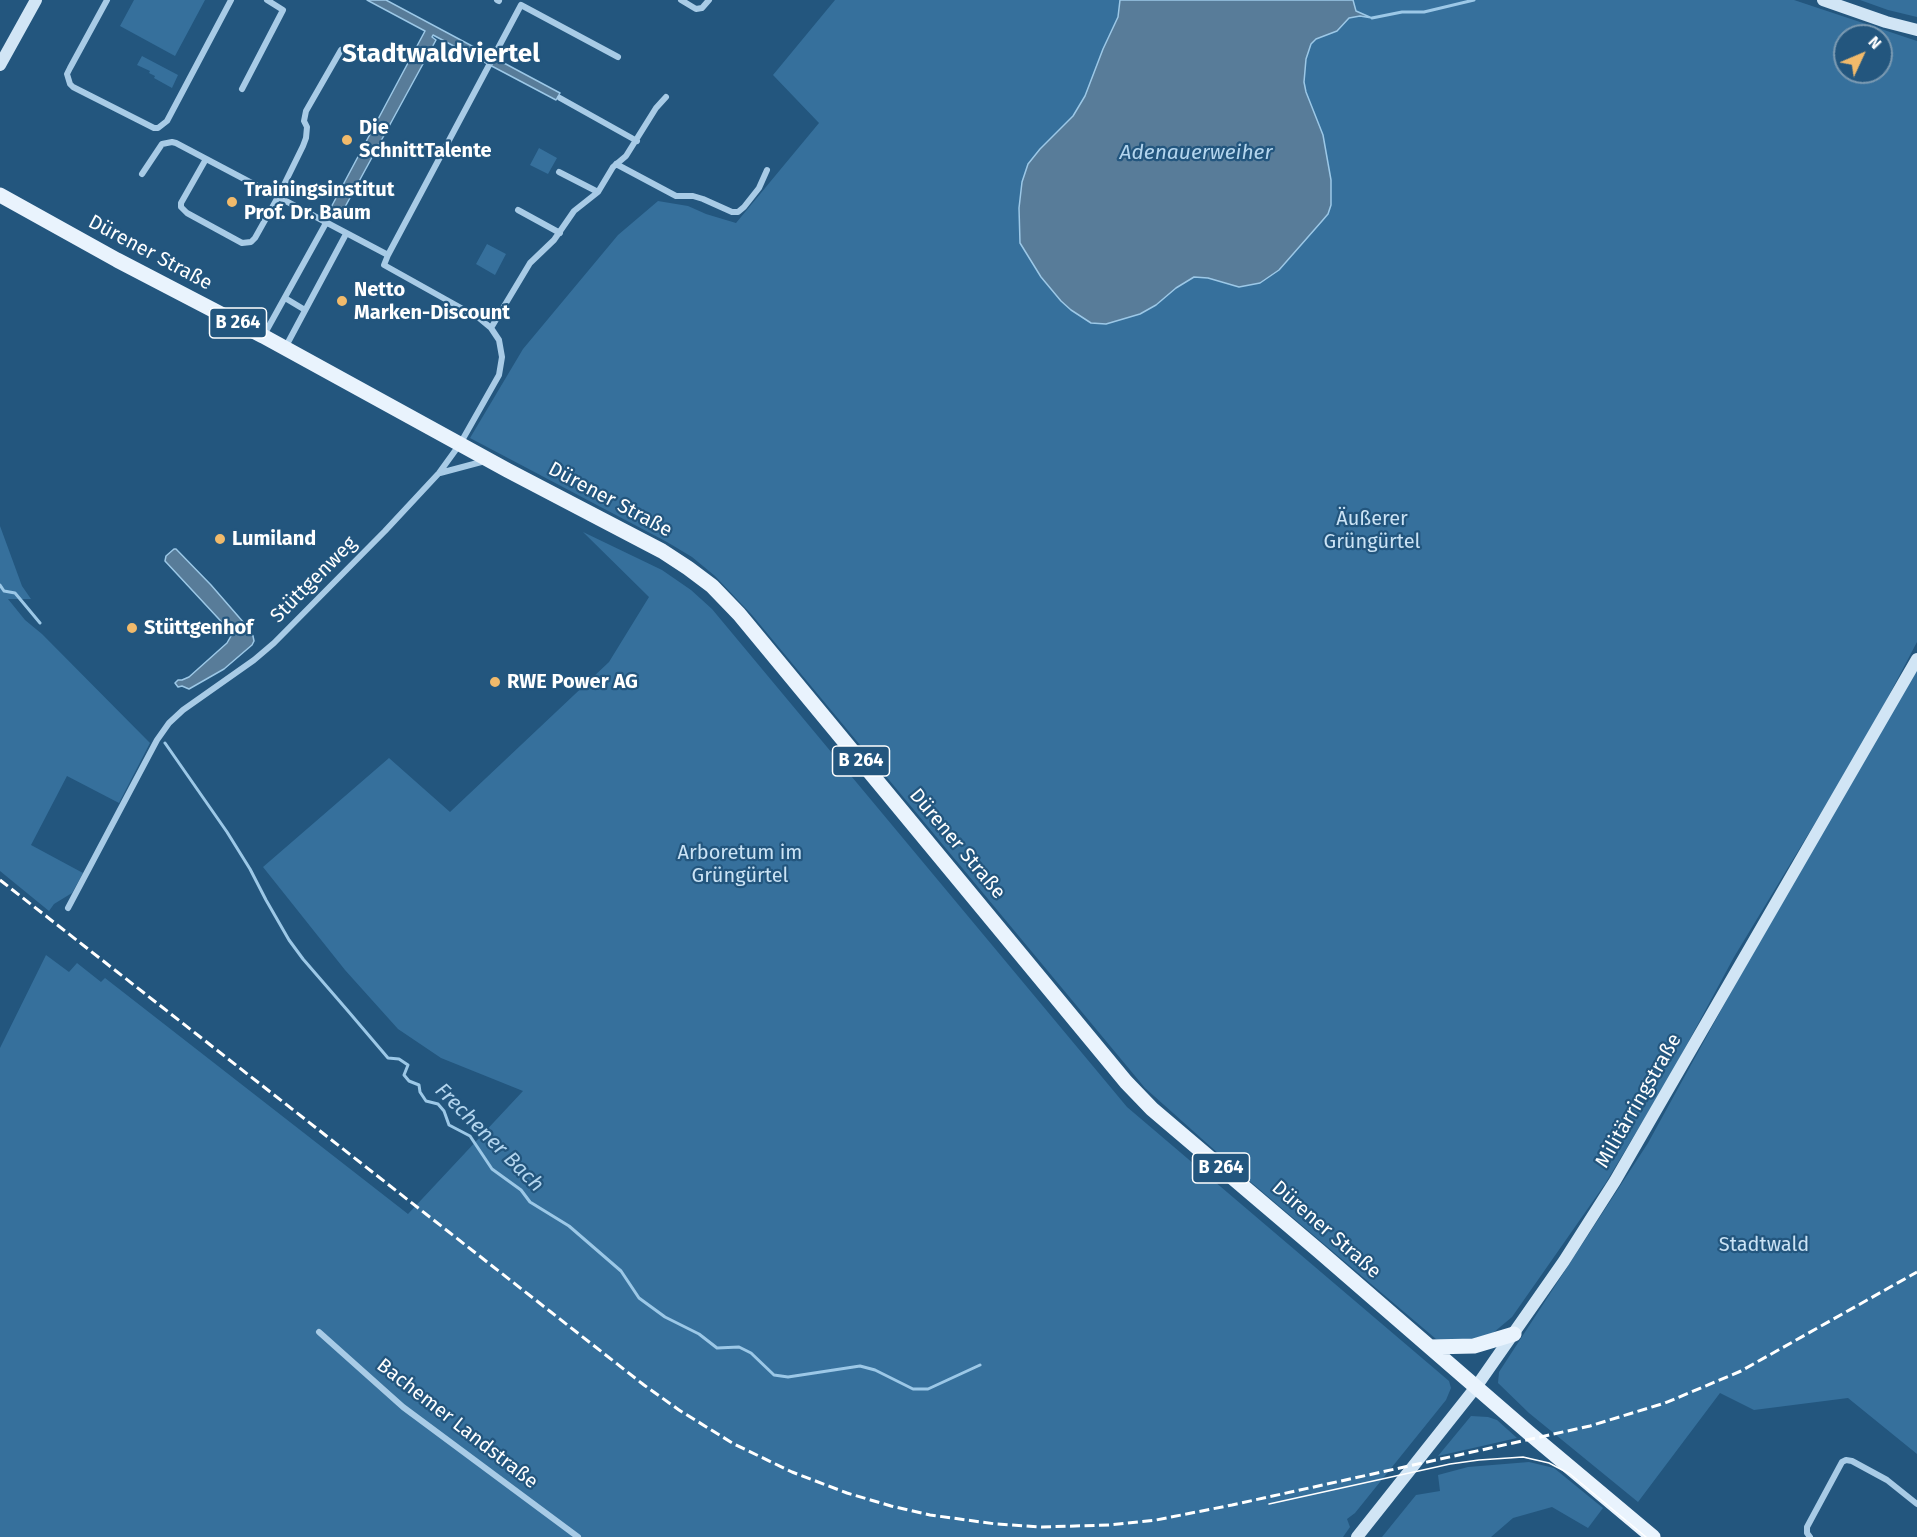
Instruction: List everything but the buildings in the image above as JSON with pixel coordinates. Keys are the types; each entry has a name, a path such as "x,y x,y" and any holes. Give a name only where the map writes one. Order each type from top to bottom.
{"main road":[{"path":"0,65 36,0"},
{"path":"1823,0 1886,22 1917,30"},
{"name":"Dürener Straße","path":"0,195 117,260 662,551 712,586 739,614 1126,1082 1145,1102 1653,1537"},
{"name":"Militärringstraße","path":"1357,1537 1476,1387 1564,1261 1641,1139 1917,659"},
{"path":"1430,1347 1474,1346 1514,1334"}],"street":[{"path":"107,0 67,74 70,84 148,127 154,128 158,128 166,121 231,0"},
{"path":"242,89 283,10 267,0"},
{"path":"681,0 696,9 702,8 710,0"},
{"path":"618,57 521,5 384,265 479,318 491,328 530,263 560,233 574,211 598,192 616,164 626,156 637,141 656,108 666,98"},
{"path":"206,159 181,203 181,207 187,213 242,243 251,242 278,197 306,138 307,127 304,116 340,50"},
{"path":"560,98 637,141"},
{"path":"142,174 162,144 176,143 388,255"},
{"path":"616,164 676,196 693,196 732,212 738,212 744,207 759,188 767,170"},
{"path":"559,172 598,192"},
{"path":"518,210 560,233"},
{"path":"263,336 326,223"},
{"path":"284,349 346,234"},
{"path":"285,298 305,310"},
{"name":"Stüttgenweg","path":"68,908 158,738 183,710 254,660 274,643 440,474 460,444 499,375 502,357 499,340 491,328"},
{"name":"Stüttgenweg","path":"440,474 489,460"},
{"name":"Bachemer Landstraße","path":"319,1332 403,1407 578,1537"},
{"path":"1810,1537 1807,1527 1842,1462 1846,1460 1887,1480 1917,1504"}],"green space":[{"path":"134,0 205,0 175,56 120,26"},
{"name":"Äußerer Grüngürtel","path":"835,0 1794,0 1866,24 1833,24 1833,84 1893,84 1893,33 1917,41 1917,642 1867,737 1734,957 1670,1076 1605,1184 1512,1317 1493,1333 1471,1343 1448,1343 1436,1339 1239,1172 1145,1088 752,615 715,576 692,557 667,542 470,438 523,349 618,235 658,201 688,206 736,223 819,123 773,75"},
{"path":"1860,0 1917,0 1917,17 1888,10"},
{"path":"142,56 178,75 172,88 154,78 155,76 149,73 150,71 137,65"},
{"path":"539,148 557,158 548,174 530,165"},
{"path":"487,244 506,254 495,275 476,264"},
{"path":"0,526 22,586 31,599 8,599 25,620 42,634 150,743 119,803 67,776 31,845 83,873 72,893 54,904 49,911 0,871"},
{"name":"Arboretum im Grüngürtel","path":"583,532 662,570 691,590 712,609 1127,1107 1449,1381 1451,1388 1446,1400 1355,1513 1347,1519 1350,1527 1343,1537 0,1537 0,1048 46,955 69,972 77,963 101,982 105,978 408,1214 523,1091 441,1058 398,1029 345,970 263,867 389,758 450,812 609,662 649,597"},
{"name":"Stadtwald","path":"1917,668 1917,1454 1848,1398 1754,1410 1720,1393 1638,1502 1529,1413 1498,1383 1499,1372 1648,1143 1736,983"},
{"path":"1471,1416 1497,1420 1517,1438 1438,1456"},
{"path":"1529,1462 1554,1468 1603,1508 1588,1528 1552,1507 1513,1518 1491,1537 1382,1537 1416,1495 1440,1491 1438,1475 1468,1467"}],"water":[{"path":"367,0 386,0 560,93 556,100 433,35 432,37 436,40 339,218 328,213 425,31"},
{"name":"Adenauerweiher","path":"1120,0 1353,0 1356,11 1372,18 1360,16 1349,18 1337,31 1316,39 1311,44 1306,59 1304,82 1306,92 1323,135 1331,180 1331,205 1322,221 1279,270 1260,283 1239,287 1208,278 1194,277 1140,314 1106,324 1091,323 1071,310 1041,277 1020,243 1019,208 1022,182 1028,164 1073,116 1085,96 1118,17"},
{"path":"174,549 211,585 244,623 254,641 224,669 189,689 178,687 175,683 189,677 227,643 231,636 230,631 165,561 166,556"}],"waterway":[{"path":"1372,18 1402,12 1424,12 1474,0"},
{"name":"Frechener Bach","path":"0,585 4,591 15,593 40,623"},
{"name":"Frechener Bach","path":"165,743 227,832 289,940 303,959 388,1058 399,1059 408,1065 404,1075 409,1081 419,1085 420,1092 426,1101 438,1104 444,1111 449,1125 470,1136 492,1169 521,1190 530,1202 569,1226 621,1271 639,1298 665,1317 699,1334 717,1348 739,1347 751,1353 774,1375 788,1377 860,1366 875,1370 913,1389 928,1389 980,1365"}],"tram line":[{"path":"1269,1504 1450,1464 1523,1457 1549,1463 1570,1474 1646,1537"}],"railway":[{"path":"0,880 644,1385 679,1410 734,1444 792,1472 847,1493 930,1515 996,1524 1042,1527 1109,1525 1156,1520 1590,1426 1665,1403 1741,1371 1917,1272"}],"place":[{"name":"Die SchnittTalente","path":"347,140"},
{"name":"Trainingsinstitut Prof. Dr. Baum","path":"232,202"},
{"name":"Netto Marken-Discount","path":"342,301"},
{"name":"Lumiland","path":"220,539"},
{"name":"Stüttgenhof","path":"132,628"},
{"name":"RWE Power AG","path":"495,682"}],"district":[{"name":"Stadtwaldviertel","path":"441,55"}]}
